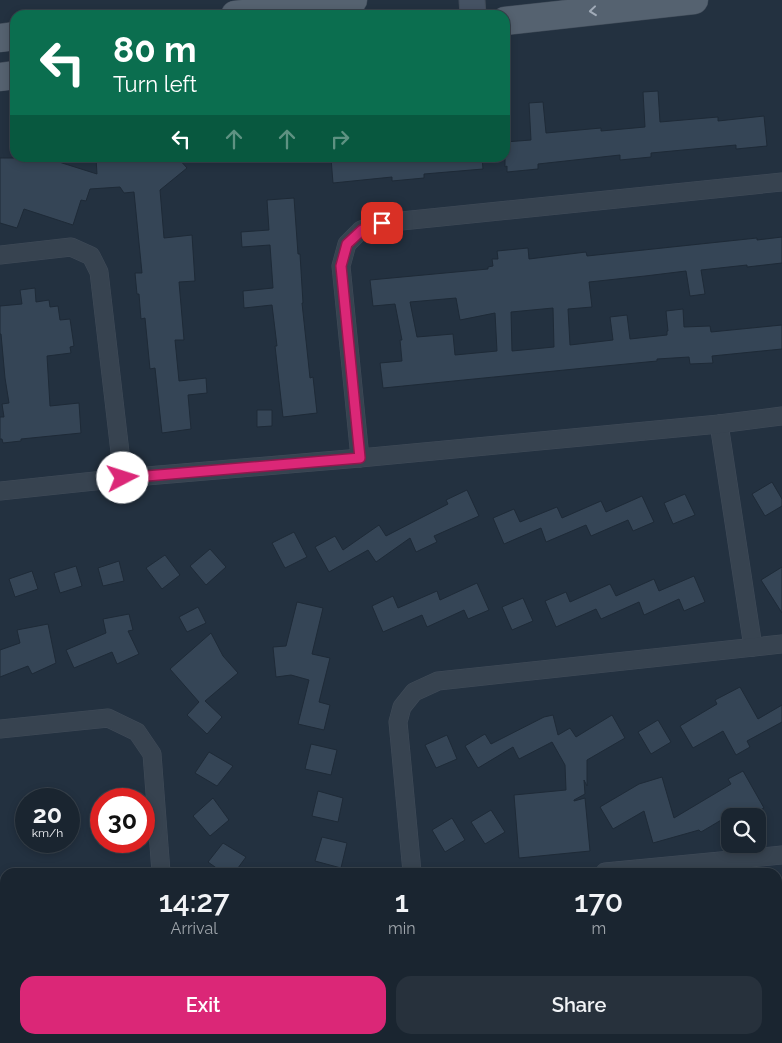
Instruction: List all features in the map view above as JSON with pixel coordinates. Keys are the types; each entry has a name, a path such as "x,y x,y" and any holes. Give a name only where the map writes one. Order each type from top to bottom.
{"main road":[{"path":"274,10 353,0"},
{"path":"510,20 694,0"}],"street":[{"path":"360,458 341,266 347,244 362,230 382,223 782,182"},
{"path":"0,255 71,247 91,256 99,272 123,478"},
{"path":"0,491 123,478 719,424 782,416"},
{"path":"719,424 753,647"},
{"path":"412,868 398,722 402,707 414,692 438,681 782,644"},
{"path":"0,729 108,718 137,732 152,754 161,868"},
{"path":"647,868 782,855"}],"building":[{"path":"658,91 660,122 718,117 718,121 764,116 767,146 736,149 736,145 651,153 651,157 620,160 620,155 538,164 538,169 507,172 505,162 510,162 510,142 531,140 529,103 543,102 546,133 601,128 601,131 645,127 643,92"},
{"path":"0,158 10,158 10,162 59,162 97,174 96,162 182,162 187,168 160,190 164,238 192,235 195,281 179,282 184,340 175,340 179,381 206,378 207,393 188,395 191,429 162,433 155,368 150,369 145,318 141,319 139,294 137,294 135,273 142,273 134,192 124,193 120,187 90,189 86,201 81,200 73,225 24,209 17,228 0,223"},
{"path":"331,162 482,162 483,169 424,174 424,178 392,181 392,177 333,183"},
{"path":"294,198 310,378 313,377 317,413 283,417 272,305 244,308 243,291 273,288 270,245 242,247 241,232 269,230 267,200"},
{"path":"782,237 782,263 701,270 705,294 690,296 686,271 589,282 592,307 568,309 570,345 613,340 610,317 627,315 630,339 667,335 666,311 683,309 684,327 710,326 711,332 782,325 782,349 712,356 713,363 690,364 689,357 657,359 657,361 383,388 380,363 402,361 400,340 402,340 395,304 373,306 370,280 488,269 488,267 493,266 492,259 498,259 497,251 528,248 529,259 586,252 587,256 757,238 757,240","holes":["456,298 460,320 495,313 497,351 455,355 453,334 417,337 410,302","553,308 554,347 512,351 511,312"]},
{"path":"35,288 36,302 49,300 50,307 58,306 60,320 70,319 74,346 70,347 71,353 47,356 50,406 79,403 81,433 21,439 21,441 3,443 2,439 0,439 0,417 4,417 2,404 9,403 0,334 0,306 22,304 20,290"},
{"path":"257,410 272,410 272,426 257,427"},
{"path":"772,482 782,499 782,506 765,516 752,494"},
{"path":"467,490 479,516 434,536 437,542 416,552 410,538 376,562 368,550 329,572 315,547 335,536 343,550 379,525 386,536 448,504 446,500"},
{"path":"685,494 695,515 673,524 664,503"},
{"path":"642,496 654,522 633,531 628,520 591,536 586,525 546,542 541,528 504,544 493,518 514,509 520,522 557,507 562,518 601,501 606,512"},
{"path":"294,532 307,557 285,568 272,543"},
{"path":"210,549 226,567 206,585 190,566"},
{"path":"165,555 180,575 162,589 146,568"},
{"path":"119,561 124,581 103,586 98,568"},
{"path":"76,566 82,586 60,593 54,573"},
{"path":"782,567 782,613 761,580"},
{"path":"32,571 38,589 15,597 9,579"},
{"path":"694,576 705,602 684,611 679,599 644,615 639,602 601,619 596,609 556,627 545,601 566,592 570,602 610,584 616,596 654,579 659,591"},
{"path":"477,583 489,610 468,619 464,610 427,627 422,615 383,632 372,606 393,596 398,608 437,591 440,600"},
{"path":"523,598 533,621 512,630 502,607"},
{"path":"297,602 323,608 312,654 330,658 319,702 330,705 324,730 298,724 309,680 291,675 276,677 273,647 286,646"},
{"path":"198,607 206,623 187,632 179,617"},
{"path":"129,614 133,630 128,631 139,654 117,664 112,652 74,668 66,650 106,633 103,619"},
{"path":"48,624 56,663 32,674 28,666 0,677 0,650 20,643 17,630"},
{"path":"211,633 223,656 238,673 205,701 222,717 207,734 187,715 199,702 170,669"},
{"path":"740,687 758,719 782,705 782,722 747,741 750,747 736,755 723,731 693,748 680,726 717,704 715,700"},
{"path":"553,715 558,735 570,728 576,737 612,715 625,738 587,760 587,786 584,780 585,794 574,800 585,798 590,851 519,858 514,795 566,790 565,765 552,742 519,759 513,747 478,768 465,746 485,734 491,744 544,717"},
{"path":"658,720 671,742 651,754 638,732"},
{"path":"447,735 457,759 436,768 425,745"},
{"path":"311,744 337,750 331,775 305,769"},
{"path":"209,752 233,766 217,786 195,773"},
{"path":"743,771 764,808 721,808 721,820 701,832 699,830 653,843 644,811 613,829 600,807 639,784 662,777 674,818 731,784 728,779"},
{"path":"318,791 343,798 338,822 312,816"},
{"path":"213,798 229,820 210,836 193,816"},
{"path":"491,810 505,832 485,844 471,822"},
{"path":"452,818 465,840 445,852 432,830"},
{"path":"322,837 347,843 341,868 315,861"},
{"path":"223,843 246,857 238,868 216,868 208,862"}],"route":[{"path":"123,478 360,458 341,266 347,244 362,230 382,223"}]}
